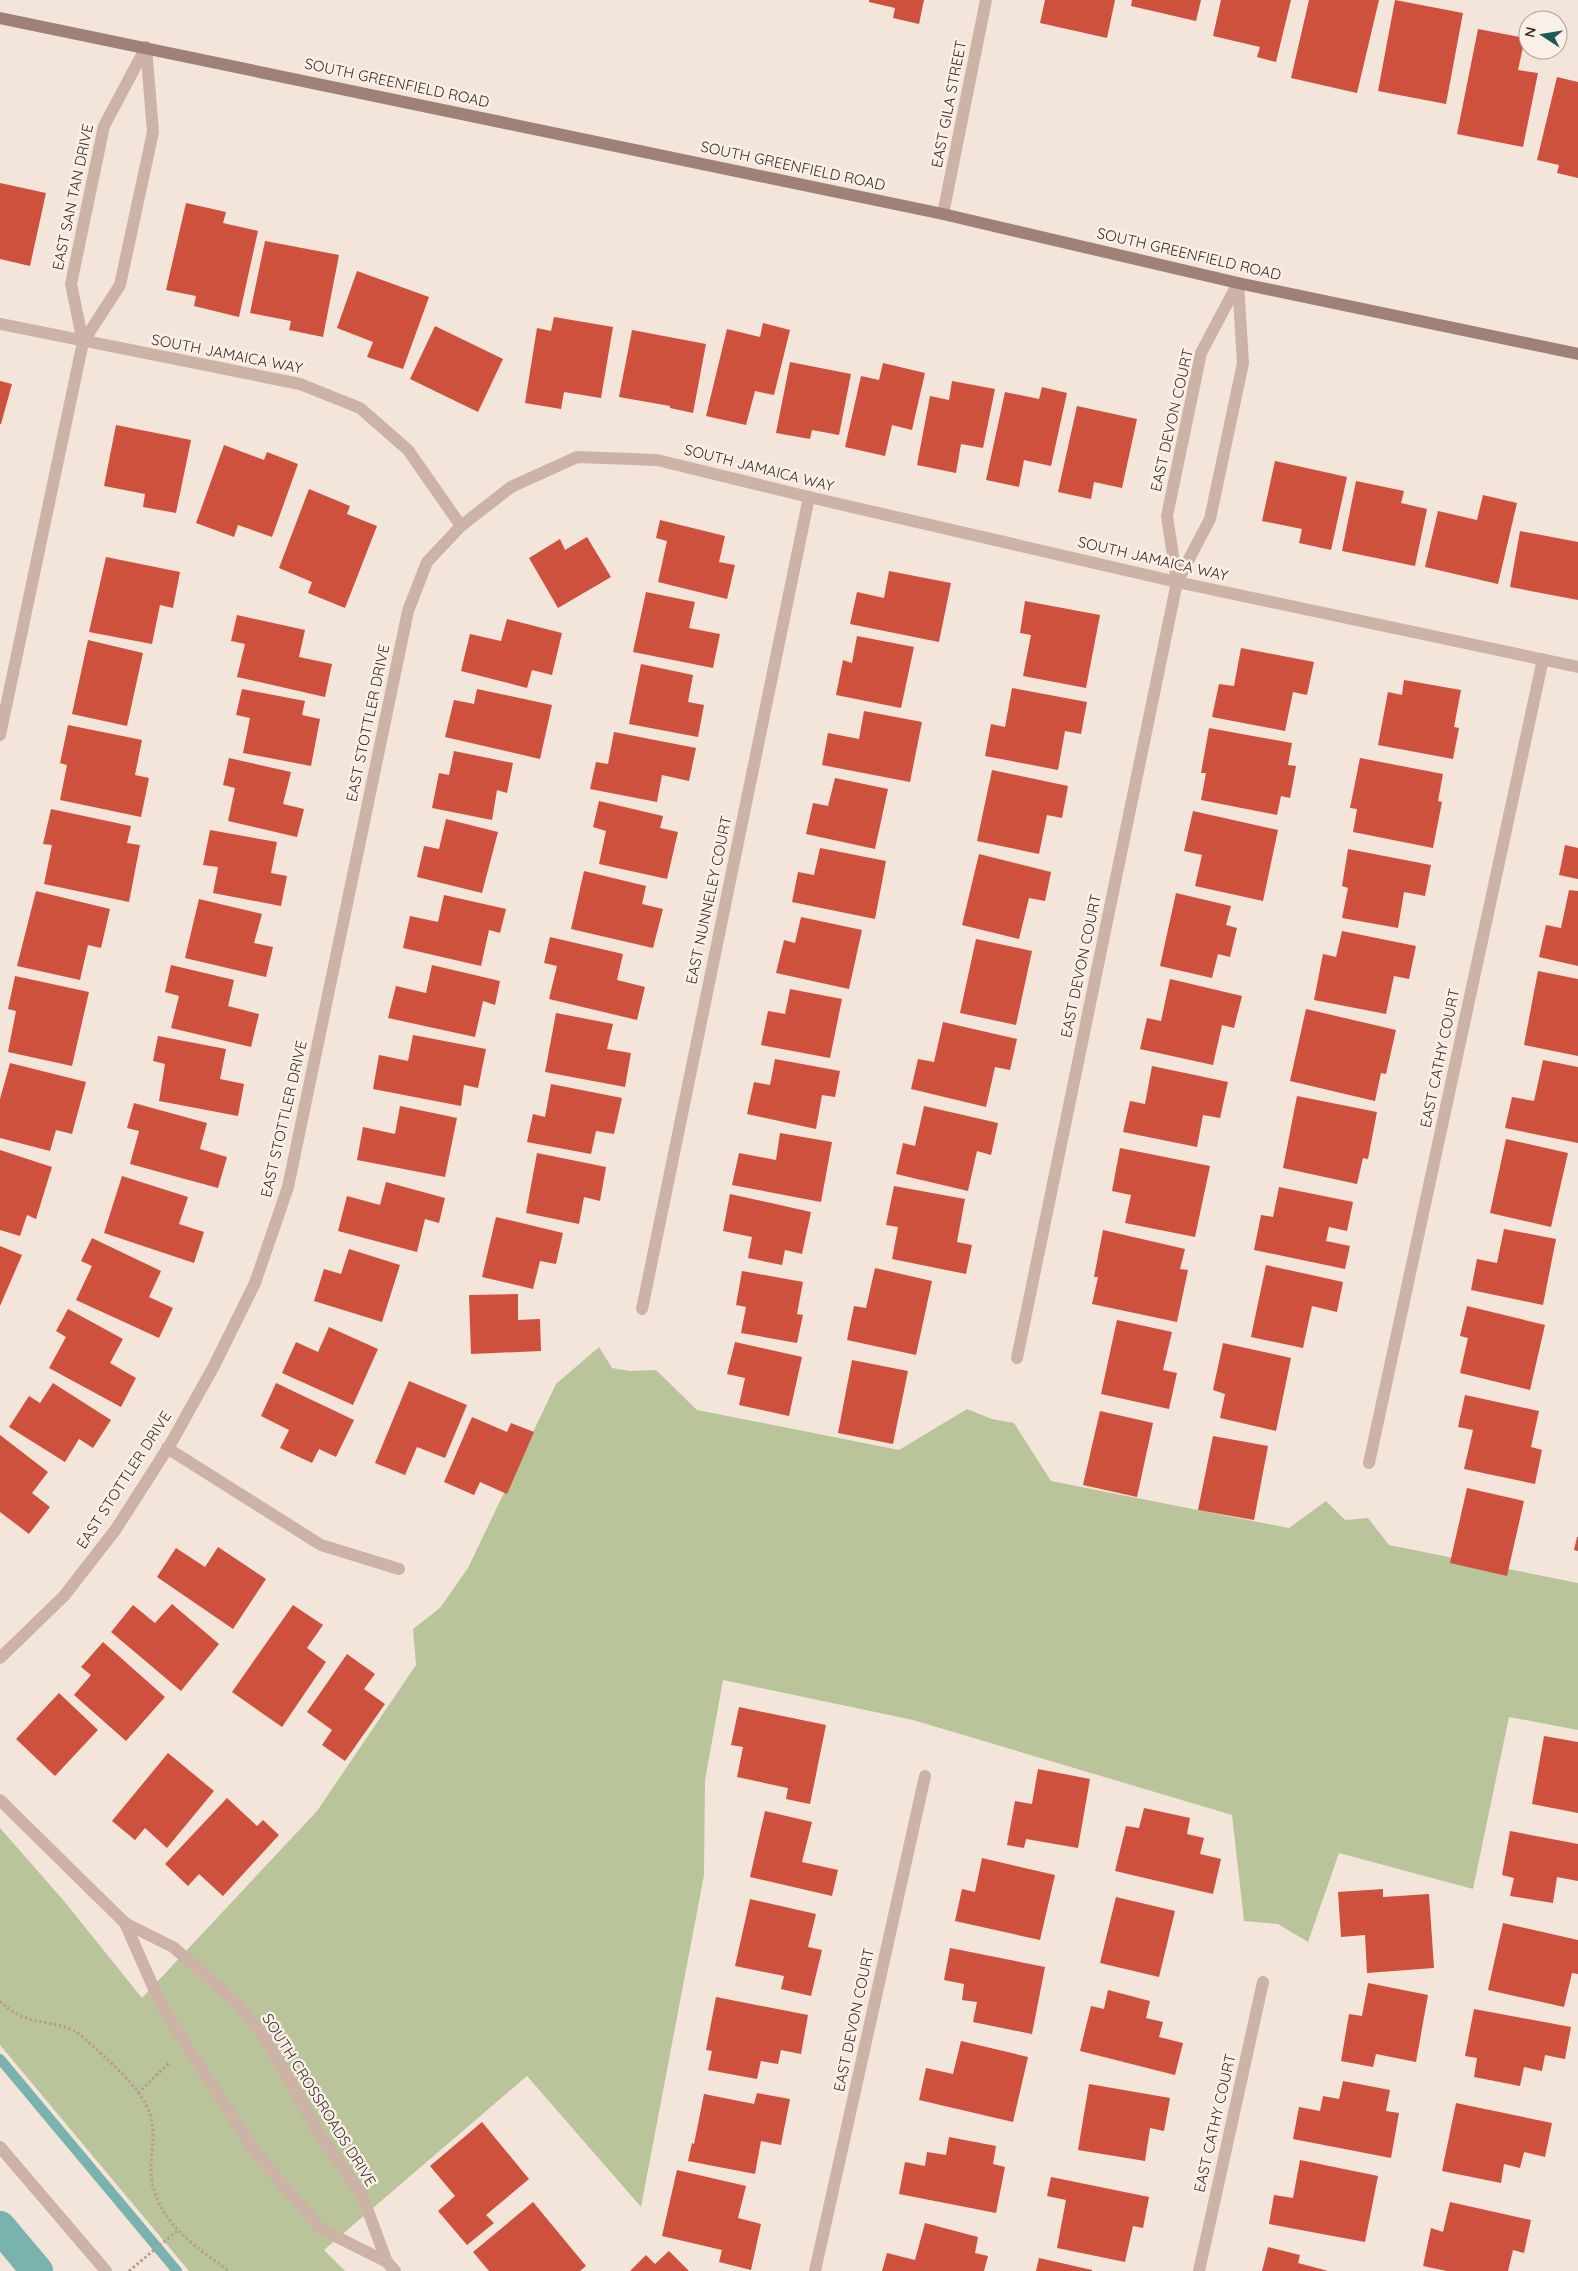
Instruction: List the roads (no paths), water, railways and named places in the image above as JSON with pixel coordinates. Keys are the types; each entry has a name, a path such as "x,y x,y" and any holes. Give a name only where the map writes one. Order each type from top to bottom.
{"main road":[{"name":"SOUTH GREENFIELD ROAD","path":"0,18 943,214 1238,283 1578,354"}],"street":[{"name":"EAST GILA STREET","path":"943,214 986,0"},
{"name":"EAST SAN TAN DRIVE","path":"83,342 71,284 96,160 104,126 146,47"},
{"name":"EAST SAN TAN DRIVE","path":"0,735 83,342 120,285 153,132 146,47"},
{"name":"EAST DEVON COURT","path":"1177,582 1167,516 1201,353 1238,283"},
{"name":"EAST DEVON COURT","path":"1017,1358 1177,582 1210,519 1243,363 1238,283"},
{"name":"SOUTH JAMAICA WAY","path":"0,324 300,384 360,408 408,450 461,526 511,487 577,457 657,460 1177,582 1578,667"},
{"name":"EAST NUNNELEY COURT","path":"642,1309 809,497"},
{"name":"EAST STOTTLER DRIVE","path":"0,1658 64,1596 116,1529 167,1448 214,1366 255,1283 288,1187 408,611 428,562 461,526"},
{"name":"EAST CATHY COURT","path":"1369,1463 1543,660"},
{"path":"167,1448 321,1545 399,1569"},
{"name":"EAST DEVON COURT","path":"815,2271 925,1776"},
{"name":"SOUTH CROSSROADS DRIVE","path":"0,1800 124,1923 173,1947 235,2002 264,2038 321,2136 362,2195 391,2267"},
{"name":"SOUTH CROSSROADS DRIVE","path":"124,1923 158,1998 170,2019 256,2153 321,2230 391,2267"},
{"name":"EAST CATHY COURT","path":"1198,2271 1263,1982"},
{"path":"0,2146 106,2271"}],"waterway":[{"path":"0,2059 177,2271"},
{"path":"0,2227 37,2271"}]}
